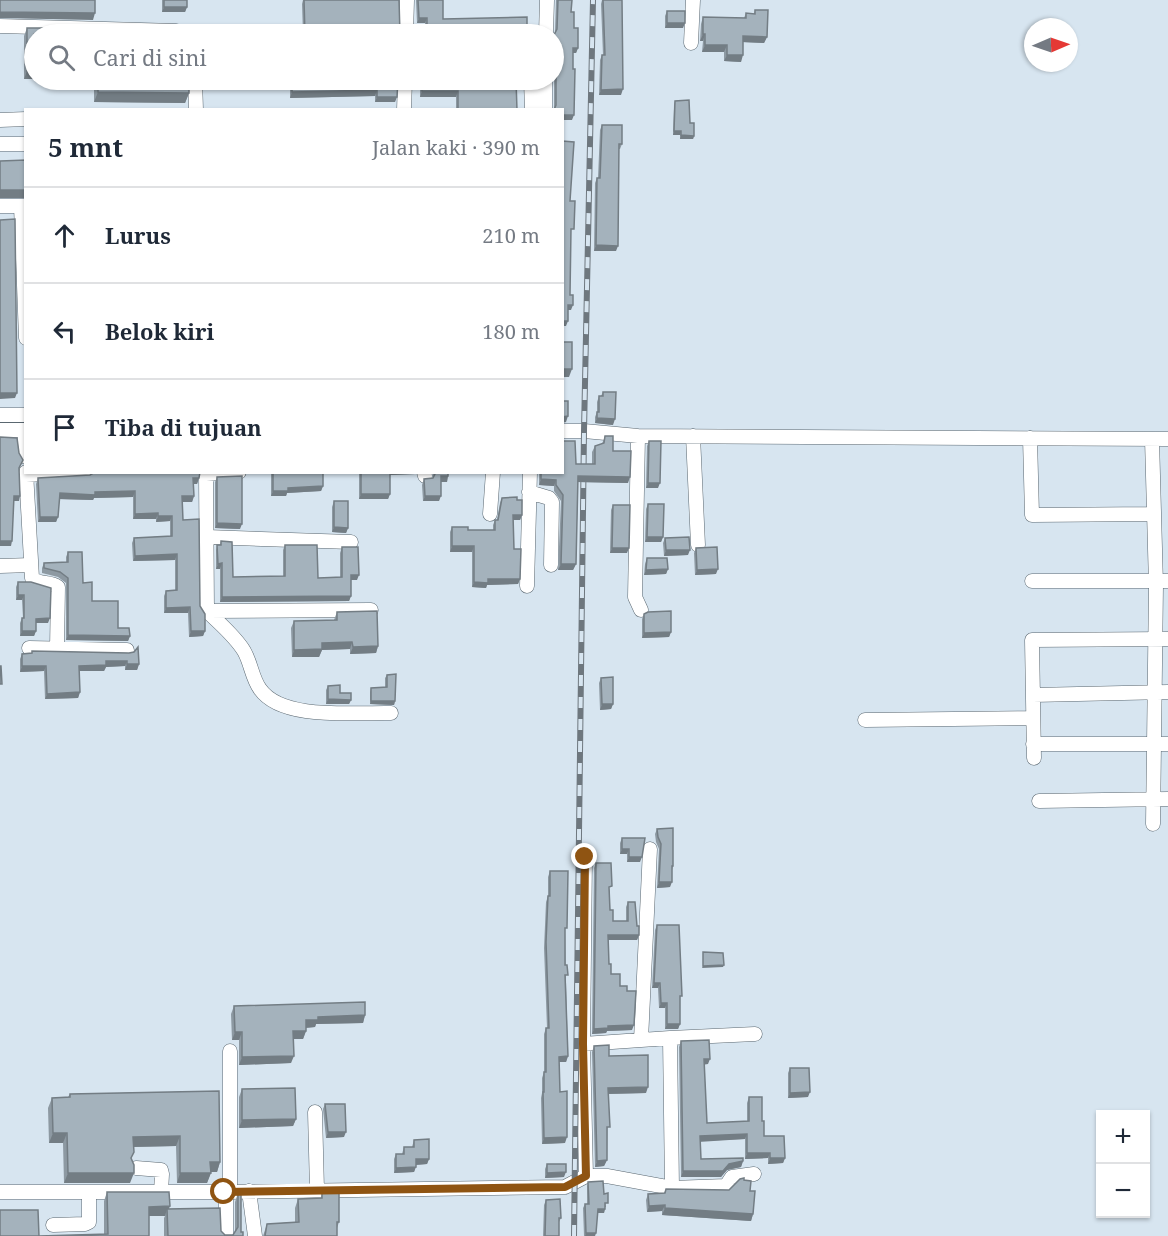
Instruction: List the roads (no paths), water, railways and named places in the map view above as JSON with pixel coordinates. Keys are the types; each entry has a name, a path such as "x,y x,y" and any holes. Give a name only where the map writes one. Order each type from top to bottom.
{"street":[{"path":"406,24 407,0"},
{"path":"546,24 547,0"},
{"path":"691,43 693,0"},
{"path":"0,26 24,27"},
{"path":"195,90 196,108"},
{"path":"405,90 405,108"},
{"path":"531,90 532,108"},
{"path":"545,90 545,108"},
{"path":"0,120 24,119"},
{"path":"0,144 24,144"},
{"path":"0,206 23,206 24,250"},
{"path":"0,415 24,425"},
{"path":"0,430 24,425"},
{"path":"564,431 638,436 1168,439"},
{"path":"638,436 635,597 641,610"},
{"path":"693,436 698,545"},
{"path":"1030,438 1032,515 1159,515"},
{"path":"1152,439 1162,581 1161,744 1153,824"},
{"path":"26,474 32,578 35,581 58,587 57,649"},
{"path":"206,474 207,611 236,640 248,658 259,688 266,697 274,702 300,711 391,713"},
{"path":"490,514 489,503 494,474"},
{"path":"527,586 530,474"},
{"path":"529,492 549,498 552,502 551,565"},
{"path":"207,537 351,542"},
{"path":"0,566 31,565"},
{"path":"1032,581 1162,581"},
{"path":"207,611 371,610"},
{"path":"1034,758 1032,640 1162,639"},
{"path":"29,648 127,650"},
{"path":"1033,695 1161,692"},
{"path":"865,720 1033,718"},
{"path":"1033,744 1161,744"},
{"path":"1039,801 1168,799"},
{"path":"641,1040 650,849"},
{"path":"585,857 583,1044 586,1176"},
{"path":"583,1044 755,1034"},
{"path":"670,1038 672,1188"},
{"path":"226,1236 230,1051"},
{"path":"315,1112 316,1190"},
{"path":"136,1168 161,1170 161,1192"},
{"path":"0,1192 228,1192 565,1187 586,1176 607,1176 672,1188 726,1186 732,1177 754,1174"},
{"path":"249,1191 255,1236"},
{"path":"53,1226 89,1222 89,1192"}],"railway":[{"path":"574,1236 584,431 593,0"}]}
